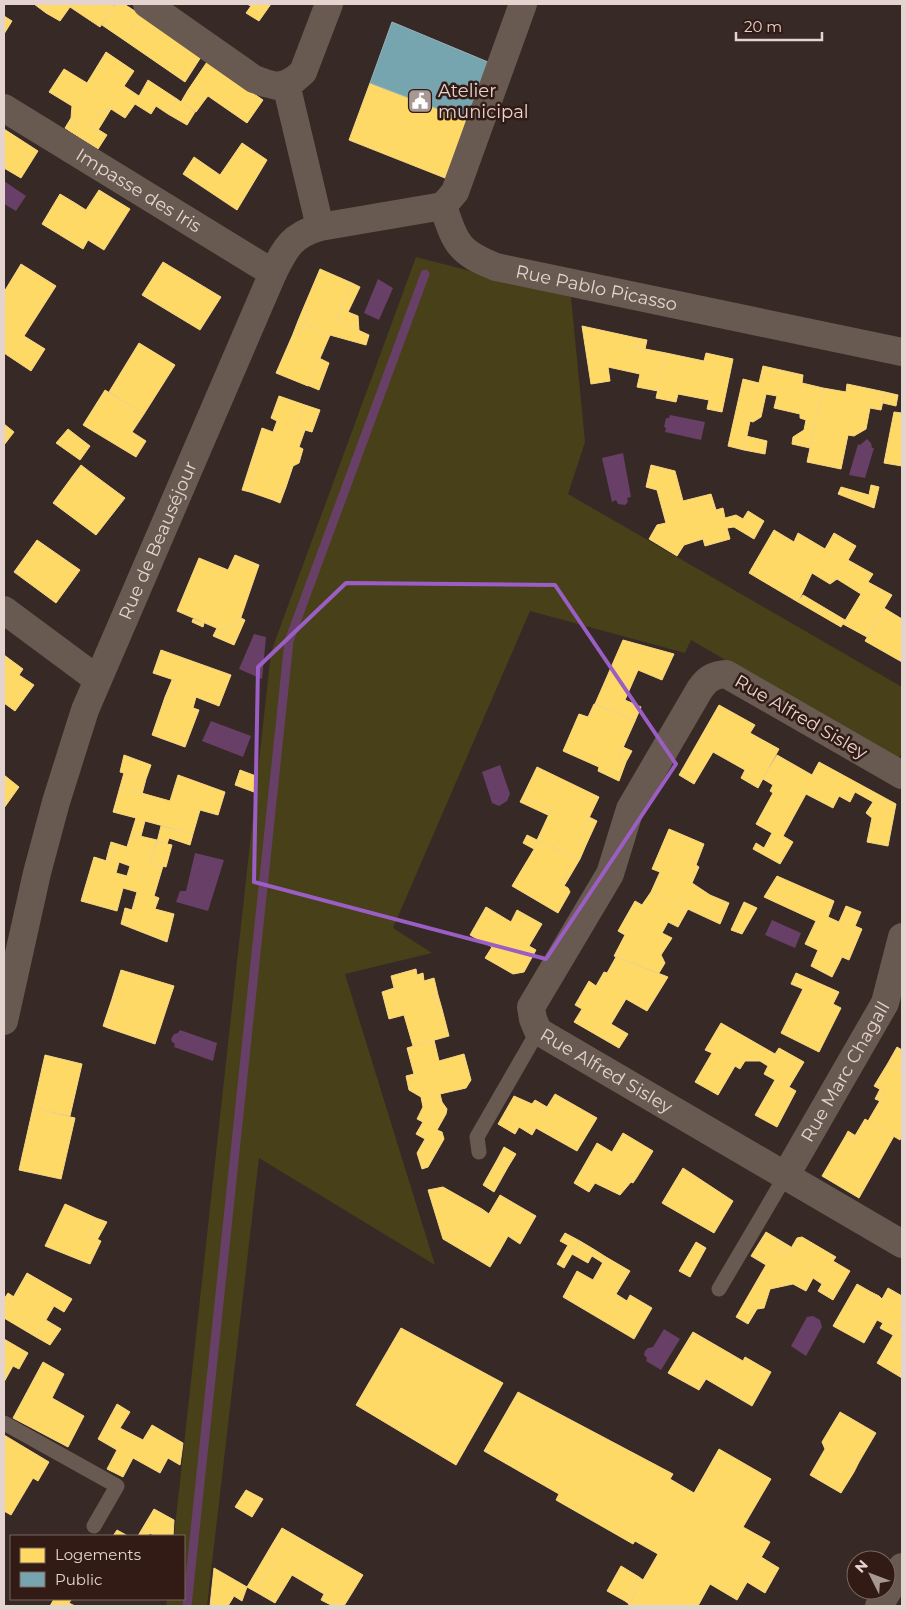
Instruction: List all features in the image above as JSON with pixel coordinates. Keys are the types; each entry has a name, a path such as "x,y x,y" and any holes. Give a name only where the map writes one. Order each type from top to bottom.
{"street":[{"path":"147,4 254,78 277,86 295,79 302,72 329,4"},
{"path":"286,84 320,227 443,206 455,192 523,4"},
{"name":"Impasse des Iris","path":"4,108 273,273"},
{"name":"Rue Pablo Picasso","path":"443,206 454,238 465,251 479,260 496,267 902,352"},
{"name":"Rue de Beauséjour","path":"4,1021 37,872 84,710 273,273 293,240 305,232 320,227"},
{"path":"4,610 97,679"},
{"name":"Rue Alfred Sisley","path":"902,775 726,674 713,675 700,689 630,809 610,874 531,1007 538,1031 902,1244"},
{"name":"Rue Marc Chagall","path":"786,1175 886,1003 902,937"},
{"path":"880,1606 902,1566"}],"lane":[{"path":"479,1152 477,1137 538,1031"},
{"path":"719,1289 786,1175"},
{"path":"4,1423 117,1486 94,1526"}],"highlighted area":[{"path":"346,583 555,585 676,764 546,959 254,882 258,667"}],"shaded area":[{"path":"4,181 26,196 16,211 4,204"},
{"path":"416,257 571,297 585,442 568,494 902,687 902,753 898,760 691,640 685,653 530,611 393,928 432,953 345,974 435,1265 259,1158 207,1606 166,1606 167,1600 185,1600 185,1535 174,1535 271,652"},
{"path":"378,279 393,288 379,320 364,313"},
{"path":"670,415 705,422 701,440 665,432 666,418 669,418"},
{"path":"867,439 871,443 872,448 874,448 865,478 849,475 858,444 860,445"},
{"path":"623,453 631,497 627,498 628,502 625,505 618,504 616,500 612,502 602,458"},
{"path":"254,634 266,637 262,679 239,669"},
{"path":"211,721 251,736 243,757 202,741"},
{"path":"500,765 510,794 507,801 499,806 492,803 482,772"},
{"path":"195,853 224,860 208,911 176,902 180,891 186,891"},
{"path":"772,920 801,933 795,948 765,935"},
{"path":"180,1030 217,1043 213,1061 174,1047 175,1044 171,1039"},
{"path":"813,1316 820,1320 822,1327 806,1356 791,1346 807,1317"},
{"path":"664,1329 680,1339 661,1370 646,1361 647,1358 644,1355 648,1348 653,1347"}],"building: Logements":[{"path":"34,4 52,4 46,13"},
{"path":"52,4 111,4 115,6 100,27 70,7 60,21 46,13"},
{"path":"116,4 124,4 141,15 124,40 102,25"},
{"path":"247,4 271,4 259,21 246,13 251,6"},
{"path":"141,15 201,57 185,82 124,40"},
{"path":"4,16 12,21 4,34"},
{"path":"106,52 134,71 124,86 139,96 148,80 177,99 168,114 156,106 151,114 135,104 125,118 111,109 100,112 91,125 107,135 98,149 71,132 77,122 71,118 72,106 49,92 64,69 87,83"},
{"path":"207,62 263,100 247,123 208,96 204,101 188,90"},
{"path":"370,83 467,120 445,178 349,140"},
{"path":"188,90 204,101 196,112 181,102"},
{"path":"177,99 195,112 187,125 168,114"},
{"path":"111,109 98,130 91,125 100,112"},
{"path":"71,118 77,122 71,132 65,128"},
{"path":"4,129 38,151 21,178 4,168"},
{"path":"242,143 267,160 237,210 183,174 194,157 220,175"},
{"path":"99,190 130,209 104,250 88,240 83,249 42,224 60,194 75,203 74,206 84,213"},
{"path":"75,203 86,210 84,213 74,206"},
{"path":"163,262 221,297 200,330 142,295"},
{"path":"21,264 56,286 24,336 45,349 31,371 4,353 4,292"},
{"path":"320,269 352,283 336,320 369,335 366,345 330,335 304,324 309,311 303,309"},
{"path":"352,283 360,287 348,312 358,316 359,331 336,320"},
{"path":"303,309 309,311 304,324 298,321"},
{"path":"298,321 304,324 299,336 293,334"},
{"path":"304,324 330,335 308,386 276,373 293,334 299,336"},
{"path":"582,326 637,338 635,347 666,353 658,391 637,387 640,374 608,367 610,381 591,384"},
{"path":"637,338 647,340 645,349 635,347"},
{"path":"139,343 175,365 144,414 109,392"},
{"path":"666,353 704,361 706,353 733,359 722,412 707,409 709,400 678,394 676,402 656,398"},
{"path":"319,358 329,363 319,390 307,385"},
{"path":"763,366 803,375 802,383 823,388 810,448 792,444 793,437 804,430 806,420 800,418 800,414 774,408 777,396 766,394 761,417 753,422 750,421 744,450 728,446 743,379 759,383"},
{"path":"847,384 885,392 881,410 870,408 866,429 854,436 848,435 841,469 807,462 823,388 846,392"},
{"path":"105,390 144,414 132,432 146,441 136,457 83,425"},
{"path":"885,392 898,395 896,406 883,403"},
{"path":"279,396 305,405 298,428 305,430 299,447 303,449 299,463 293,466 286,487 276,492 273,500 250,492 257,464 251,462 262,428 273,432 277,421 271,418"},
{"path":"305,405 320,410 312,432 298,428"},
{"path":"894,412 902,413 902,466 884,463"},
{"path":"4,424 14,432 4,445"},
{"path":"68,429 90,446 80,460 56,443"},
{"path":"746,436 767,441 765,454 744,450"},
{"path":"251,462 257,464 250,492 242,490"},
{"path":"81,465 90,472 81,483 72,477"},
{"path":"651,465 675,471 683,501 711,494 716,510 723,508 725,518 736,515 743,519 748,511 764,521 754,539 734,527 727,528 730,539 705,546 703,539 684,545 677,556 649,539 657,525 666,523 657,490 646,487"},
{"path":"90,472 125,498 96,535 53,503 72,477 81,483"},
{"path":"871,485 879,487 874,508 838,494 841,487 869,495"},
{"path":"286,487 280,503 273,500 276,492"},
{"path":"774,530 794,542 798,533 825,549 834,533 856,546 848,560 873,574 868,582 892,595 867,637 843,624 861,594 837,579 830,584 812,573 798,602 749,573"},
{"path":"37,540 80,570 56,603 14,572"},
{"path":"235,555 259,565 239,623 221,630 177,611 199,558 228,570"},
{"path":"803,595 845,620 841,627 798,602"},
{"path":"884,608 902,619 902,662 865,641"},
{"path":"241,618 245,620 234,645 213,636 217,628 221,630 239,623"},
{"path":"193,619 204,623 203,627 192,622"},
{"path":"623,640 674,654 662,680 638,670 625,700 641,707 635,721 595,704"},
{"path":"161,650 231,675 219,706 196,697 193,708 199,710 185,747 152,735 165,697 171,699 177,681 153,673"},
{"path":"4,655 23,669 19,675 34,685 15,711 4,703"},
{"path":"172,680 177,681 171,699 165,697"},
{"path":"594,704 635,721 618,759 626,762 619,781 598,771 599,767 563,751 579,714 588,717"},
{"path":"719,705 755,725 750,733 779,749 758,788 741,778 745,770 713,752 694,784 679,775"},
{"path":"623,747 632,751 626,762 618,759"},
{"path":"124,755 151,765 146,779 120,772"},
{"path":"777,755 812,775 819,762 896,804 888,846 867,842 872,818 866,813 873,802 855,792 850,802 839,796 833,808 806,794 783,836 793,842 780,864 753,849 756,843 764,848 772,833 756,824 773,793 770,791 773,785 763,779"},
{"path":"537,767 599,797 578,841 586,845 580,859 537,840 551,810 523,796"},
{"path":"240,770 256,776 254,792 235,785"},
{"path":"124,773 146,779 142,794 120,787"},
{"path":"4,775 19,787 4,808"},
{"path":"178,775 225,792 218,815 200,810 193,834 145,821 141,836 131,834 136,818 113,812 120,787 170,801"},
{"path":"523,796 551,810 548,815 520,802"},
{"path":"589,817 597,821 586,845 578,841"},
{"path":"161,826 193,834 190,845 169,838 167,844 157,842"},
{"path":"669,829 704,844 696,865 699,867 692,883 710,895 729,903 720,924 651,892 660,872 652,869"},
{"path":"131,834 157,840 150,863 163,866 154,896 159,898 155,909 174,914 167,942 121,924 125,908 132,910 137,892 123,888 117,911 81,901 94,857 110,862 114,850 109,849 111,842 127,847","holes":["119,862 130,866 127,876 116,873"]},
{"path":"527,835 539,841 534,849 523,843"},
{"path":"539,841 580,859 570,876 567,875 561,884 568,888 570,892 558,913 512,886"},
{"path":"157,842 172,845 166,867 150,863"},
{"path":"109,849 114,850 110,862 106,861"},
{"path":"567,875 570,876 564,886 561,884"},
{"path":"777,876 834,901 828,917 839,922 846,906 861,912 855,926 862,929 849,960 842,957 832,977 811,966 818,950 805,944 816,921 764,897"},
{"path":"651,892 688,909 678,927 668,922 662,933 672,938 661,955 665,963 659,973 614,956 625,935 618,931 635,901 642,905"},
{"path":"744,902 757,908 742,934 731,930"},
{"path":"486,907 511,922 517,910 542,924 529,946 536,950 524,972 513,974 485,958 492,947 470,935"},
{"path":"616,957 668,977 647,1011 626,999 611,1024 628,1034 619,1048 574,1022 582,1009 575,1005 589,981 596,986 604,972 607,973"},
{"path":"416,969 417,975 423,973 424,981 434,978 438,995 433,996 436,1005 442,1009 449,1036 413,1046 404,1015 389,1019 382,992 394,988 391,976"},
{"path":"121,970 174,986 155,1044 108,1028 117,1000 112,999"},
{"path":"796,973 839,992 833,1004 841,1008 819,1052 781,1033 803,989 791,984"},
{"path":"438,995 442,1009 436,1005 433,996"},
{"path":"112,999 117,1000 108,1028 103,1026"},
{"path":"721,1023 775,1054 779,1048 804,1062 789,1087 796,1091 777,1127 755,1115 775,1080 764,1074 768,1066 760,1061 745,1061 740,1069 735,1066 718,1095 695,1082 712,1053 705,1050"},
{"path":"434,1040 439,1061 464,1054 471,1080 466,1088 440,1094 442,1102 447,1109 437,1130 442,1132 444,1139 428,1167 422,1169 417,1153 425,1139 416,1134 423,1122 417,1119 423,1107 421,1097 409,1090 406,1076 414,1074 407,1048"},
{"path":"897,1047 902,1050 902,1071 888,1063"},
{"path":"45,1055 82,1064 70,1116 33,1108"},
{"path":"888,1063 902,1071 902,1135 900,1140 868,1121 885,1092 874,1086"},
{"path":"880,1089 885,1092 880,1101 875,1099"},
{"path":"555,1094 597,1118 577,1151 536,1128 532,1135 519,1127 515,1134 498,1124 514,1096 544,1112"},
{"path":"535,1100 547,1107 544,1112 532,1104"},
{"path":"33,1108 75,1118 61,1179 19,1170"},
{"path":"865,1119 894,1136 859,1198 822,1176 846,1135 853,1139"},
{"path":"848,1131 856,1136 853,1139 846,1135"},
{"path":"623,1133 653,1151 637,1177 633,1173 629,1181 631,1182 620,1195 595,1183 589,1192 574,1183 597,1143 612,1152"},
{"path":"504,1147 516,1154 508,1167 497,1160"},
{"path":"497,1160 508,1167 494,1192 483,1185"},
{"path":"683,1168 733,1201 714,1233 662,1203"},
{"path":"633,1173 637,1177 633,1183 629,1181"},
{"path":"443,1187 482,1209 480,1213 487,1217 500,1195 536,1216 520,1244 508,1236 499,1252 484,1243 475,1258 443,1239 428,1190"},
{"path":"65,1204 96,1218 88,1235 101,1241 90,1264 45,1246"},
{"path":"482,1209 489,1214 487,1217 480,1213"},
{"path":"96,1218 107,1222 97,1240 88,1235"},
{"path":"766,1232 781,1241 776,1250 779,1252 790,1250 797,1238 802,1237 836,1257 833,1261 850,1271 833,1300 818,1291 822,1284 813,1278 806,1291 793,1284 770,1289 764,1308 757,1309 748,1324 736,1317 766,1265 751,1256"},
{"path":"565,1233 580,1241 575,1249 560,1241"},
{"path":"580,1241 595,1250 588,1263 572,1254"},
{"path":"781,1241 791,1247 790,1250 779,1252 776,1250"},
{"path":"696,1242 706,1248 690,1277 679,1271"},
{"path":"484,1243 499,1252 490,1267 475,1258"},
{"path":"568,1245 575,1249 564,1268 557,1264"},
{"path":"595,1250 606,1257 603,1263 592,1256"},
{"path":"606,1257 630,1271 616,1294 627,1301 630,1295 652,1308 634,1339 563,1297 577,1271 593,1280"},
{"path":"27,1273 72,1299 64,1312 54,1306 36,1337 4,1318 4,1299 10,1303"},
{"path":"857,1284 871,1292 869,1296 876,1300 879,1296 882,1299 888,1288 902,1296 902,1320 893,1335 880,1328 883,1323 877,1320 864,1343 833,1326"},
{"path":"871,1292 879,1296 876,1300 869,1296"},
{"path":"8,1293 14,1297 10,1303 4,1299"},
{"path":"46,1320 61,1329 50,1345 36,1337"},
{"path":"902,1320 902,1378 877,1363"},
{"path":"401,1328 503,1383 456,1465 356,1405"},
{"path":"693,1332 743,1361 745,1357 771,1372 752,1406 706,1379 699,1390 668,1373"},
{"path":"4,1339 28,1353 19,1369 13,1366 4,1382"},
{"path":"43,1362 64,1374 52,1398 84,1416 68,1447 13,1418"},
{"path":"518,1392 673,1474 670,1479 694,1493 719,1449 771,1479 743,1527 770,1542 737,1600 710,1584 698,1606 628,1606 658,1554 635,1541 633,1544 556,1500 559,1494 484,1451"},
{"path":"117,1404 130,1412 120,1428 143,1440 152,1425 183,1443 180,1465 168,1458 160,1473 133,1458 123,1477 107,1469 117,1450 98,1439"},
{"path":"840,1412 876,1433 859,1462 855,1460 849,1469 854,1472 841,1493 810,1475 825,1449 822,1442"},
{"path":"4,1435 49,1462 38,1481 33,1478 11,1515 4,1511"},
{"path":"855,1460 859,1462 854,1472 849,1469"},
{"path":"246,1490 263,1499 252,1517 235,1507"},
{"path":"154,1509 174,1520 173,1535 153,1535 142,1529"},
{"path":"282,1528 363,1575 344,1606 333,1606 321,1600 324,1594 292,1575 275,1603 256,1592 279,1553 270,1548"},
{"path":"142,1529 150,1533 149,1535 139,1535"},
{"path":"117,1530 126,1535 114,1535"},
{"path":"270,1548 279,1553 256,1592 247,1587"},
{"path":"761,1557 779,1568 765,1593 747,1582"},
{"path":"621,1566 639,1577 625,1601 607,1591"},
{"path":"214,1568 247,1587 242,1601 234,1596 228,1606 210,1606"},
{"path":"639,1577 643,1580 629,1604 625,1601"},
{"path":"53,1600 71,1600 69,1603 75,1606 50,1606"}],"building: Public":[{"path":"392,22 488,62 467,120 370,83"}],"waterway":[{"path":"187,1606 289,641 425,274"}],"place":[{"name":"Atelier municipal","path":"420,101"}]}
